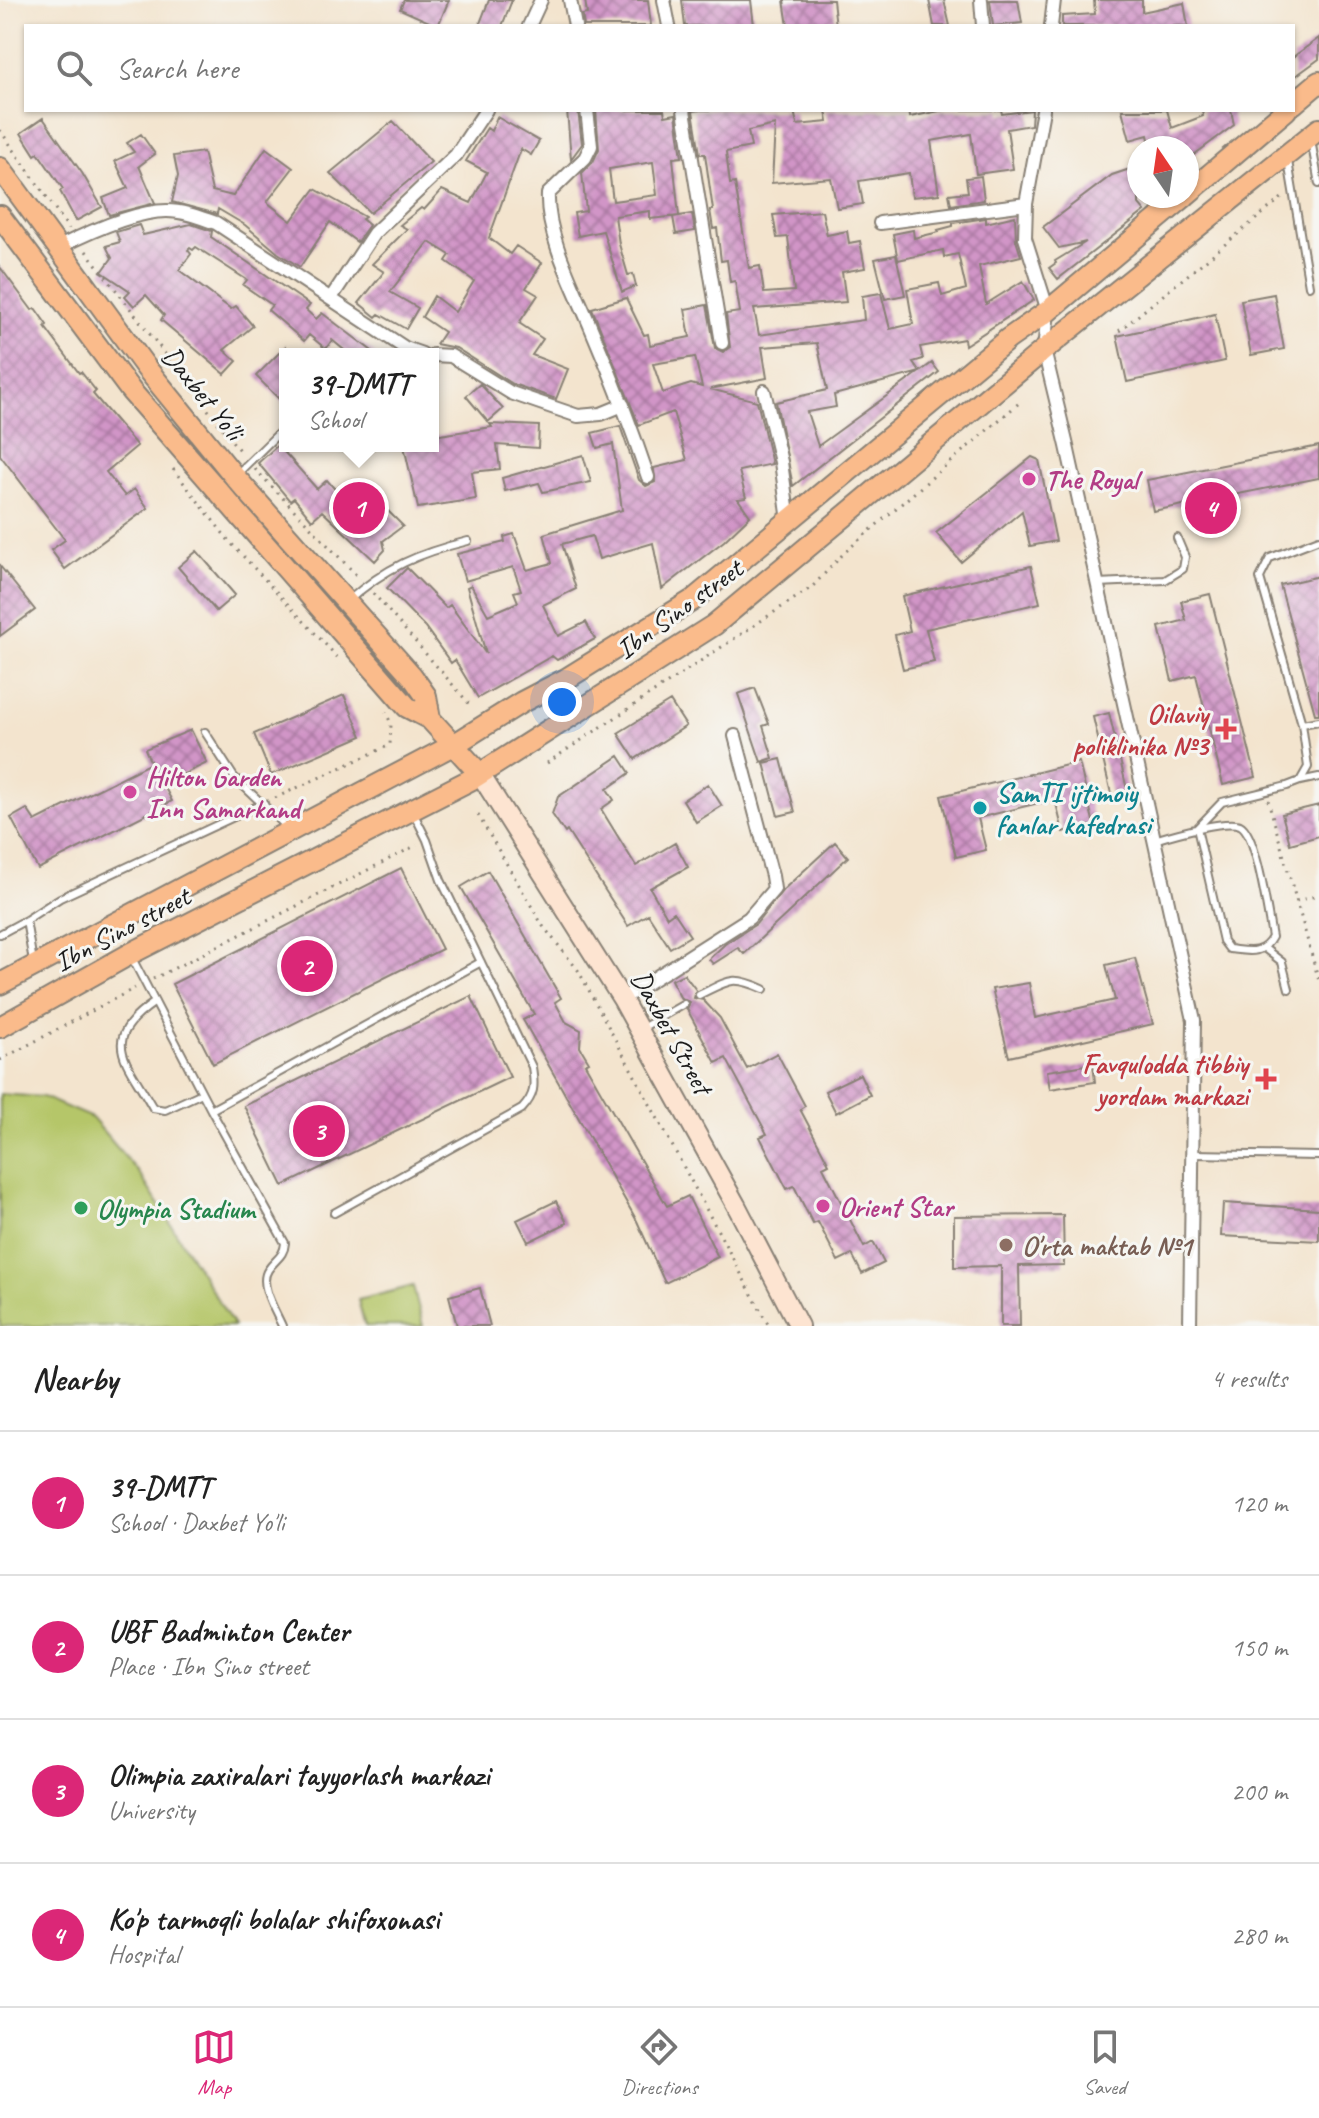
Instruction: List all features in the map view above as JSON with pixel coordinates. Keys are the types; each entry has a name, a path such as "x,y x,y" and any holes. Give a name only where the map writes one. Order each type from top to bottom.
{"main road":[{"path":"1295,102 1319,82"},
{"name":"Ibn Sino street","path":"1199,184 1284,112"},
{"name":"Ibn Sino street","path":"0,1027 130,954 480,774 714,625 1044,350 1314,132"},
{"name":"Daxbet Yo'li","path":"0,168 67,243 147,369 242,470 347,603 412,676 426,696 430,719"},
{"name":"Ibn Sino street","path":"0,984 455,744 693,600 1171,208"},
{"name":"Daxbet Yo'li","path":"0,216 131,391 407,707 430,719 480,774"},
{"name":"Daxbet Street","path":"480,774 622,999 799,1326"}],"street":[{"path":"530,24 541,0"},
{"path":"570,0 575,24"},
{"path":"664,0 669,24"},
{"path":"981,0 983,24"},
{"path":"1051,24 1054,0"},
{"path":"331,298 374,233 456,155 485,112"},
{"path":"587,112 591,146 585,158 548,194 547,211 558,247 623,405 648,477"},
{"path":"684,112 722,343"},
{"path":"1043,112 1026,204 1025,238 1048,311 1044,350 1194,1020 1190,1326"},
{"path":"880,223 1026,204"},
{"path":"67,243 110,225 166,211 192,214 216,223 405,348"},
{"path":"439,355 451,356 511,393 578,416 601,414 623,405"},
{"path":"764,391 781,462 789,521"},
{"path":"622,999 749,918 774,889 735,736"}],"lane":[{"path":"1314,132 1319,184"},
{"path":"1287,154 1309,286"},
{"path":"242,470 279,433"},
{"path":"1097,583 1165,580 1183,569 1185,557 1177,538"},
{"path":"1300,781 1308,767 1302,724 1260,578 1270,558 1319,539"},
{"path":"347,603 366,585 403,561 468,541"},
{"path":"1302,724 1319,721"},
{"path":"205,732 234,777 291,831"},
{"path":"1197,828 1222,802 1319,777"},
{"path":"0,934 60,898 264,803"},
{"path":"334,1213 522,1109 532,1097 535,1086 532,1067 441,880 412,810"},
{"path":"1154,840 1197,828 1235,823 1243,826 1248,832 1257,863 1272,937 1264,948 1256,952 1229,949 1223,941 1197,828"},
{"path":"26,920 33,966"},
{"path":"1264,948 1282,962 1289,989"},
{"path":"130,954 285,1243 282,1255 267,1270 265,1284 282,1326"},
{"path":"211,1110 481,962"},
{"path":"699,995 728,981 740,979 764,989"},
{"path":"155,1002 138,1013 125,1027 120,1039 123,1056 153,1108 165,1110 202,1093"},
{"path":"639,1030 684,1004"},
{"path":"1192,1154 1319,1156"}],"path":[{"path":"0,130 67,243 242,470 366,585 472,707"},
{"path":"1119,331 1293,189"},
{"path":"547,763 812,587 845,552 1019,403"},
{"path":"264,803 390,745"},
{"path":"1266,792 1319,978"},
{"path":"478,815 543,926 578,970 769,1326"},
{"path":"0,1060 427,840"},
{"path":"1296,901 1319,895"}],"green space":[{"name":"Olympia Stadium","path":"0,1094 43,1097 92,1118 139,1173 234,1326 0,1326"},
{"path":"413,1286 423,1326 365,1326 358,1300"}],"building":[{"path":"404,0 449,0 439,24 400,9"},
{"path":"489,0 512,0 503,24 480,24"},
{"path":"585,0 648,0 651,24 584,24 582,15 587,14"},
{"path":"682,0 751,0 754,24 685,24"},
{"path":"784,0 833,0 836,24 788,24"},
{"path":"929,0 944,0 950,24 934,24"},
{"path":"990,0 1018,0 1022,23 993,24"},
{"path":"1094,0 1142,0 1142,12 1184,3 1188,24 1062,24 1062,16 1095,14"},
{"path":"1319,38 1319,59 1295,77 1295,56"},
{"path":"567,112 578,112 582,144 571,159"},
{"path":"596,112 676,114 682,157 673,158 679,216 650,219 650,211 615,216 628,275 633,274 636,286 622,292 603,231 578,236 574,213 586,211 582,173 593,162 599,149","holes":["653,162 657,195 613,201 609,169"]},
{"path":"693,112 794,112 797,125 828,122 826,112 909,112 910,117 934,112 1032,112 1031,125 1007,129 1013,169 976,174 971,134 931,141 939,194 912,197 909,173 859,181 863,204 837,208 831,178 772,183 775,125 748,131 751,147 726,152 730,184 735,183 749,268 760,266 764,293 794,291 788,237 777,238 773,215 822,211 827,235 847,231 849,243 860,241 865,268 842,272 846,302 754,309 759,335 864,320 862,296 881,293 890,329 913,324 907,289 939,283 942,296 966,289 958,254 944,257 943,250 898,260 893,234 913,230 914,238 939,232 953,226 953,223 986,218 986,223 1015,216 1016,240 1021,256 979,266 986,304 1023,281 1034,300 965,345 964,339 920,347 923,359 913,362 920,372 932,363 939,372 793,486 776,402 827,390 817,343 762,347 767,378 710,389 757,401 772,464 739,471 746,498 738,499 750,516 724,541 662,589 653,543 599,559 592,536 562,544 576,589 543,605 558,636 586,622 595,639 557,660 552,656 478,698 455,660 451,663 425,627 387,588 407,568 446,608 450,605 486,654 467,587 471,585 488,615 518,602 514,592 521,590 513,567 465,581 457,554 505,542 504,537 514,534 527,570 552,563 544,534 622,510 613,444 597,448 592,433 620,426 639,480 646,486 655,482 654,468 687,460 673,412 639,425 592,308 626,298 644,335 648,334 650,345 690,337 685,309 707,305 715,348 723,352 730,347 726,314 740,312 735,281 730,282 727,260 721,261 717,228 713,229 710,210 713,210 705,154 700,154","holes":["695,357 702,387 691,384 663,393 653,364","919,372 818,446 807,412 836,407 834,395"]},
{"path":"1123,112 1168,112 1172,128 1203,116 1202,112 1231,112 1234,125 1199,151 1199,136 1129,136"},
{"path":"497,117 539,141 531,155 521,149 489,238 510,254 516,246 542,263 526,288 538,295 519,323 543,339 532,355 568,369 556,399 513,384 456,348 436,344 444,332 422,317 434,296 455,312 474,281 446,261 450,255 429,242 390,292 418,308 406,329 379,314 376,317 359,303 384,272 372,264 407,229 400,225 421,208 424,210 442,190 471,203 487,172 466,161 487,128 491,131"},
{"path":"43,118 102,207 76,221 60,191 63,189 21,133"},
{"path":"393,121 431,162 370,213 330,173"},
{"path":"141,134 155,154 139,166 155,203 109,215 103,198 128,188 115,161 134,152 127,143"},
{"path":"266,148 293,168 267,202 291,221 315,189 365,217 362,219 369,225 357,242 330,222 300,267 245,225 218,209 217,214 172,202 178,176 174,156 203,152 212,191 233,196"},
{"path":"1127,170 1127,208 1142,208 1145,211 1058,279 1049,268 1086,242 1059,248 1043,227 1112,175"},
{"path":"981,176 984,200 951,205 949,194 968,192 966,178"},
{"path":"692,214 695,231 676,234 673,217"},
{"path":"191,224 212,231 211,237 310,305 306,310 316,319 322,313 368,348 342,348 332,340 325,348 309,335 304,341 268,310 272,305 243,285 247,280 196,247 193,250 190,248 191,254 179,270 231,309 236,306 253,326 224,350 237,361 225,374 161,320 164,315 146,295 134,306 125,296 130,291 102,272 112,258 106,246 120,242 116,232 139,225 143,235"},
{"path":"896,255 905,295 885,299 875,259"},
{"path":"0,267 32,310 35,308 47,325 45,327 96,391 93,394 137,446 106,472 125,496 134,489 148,508 65,569 51,550 65,540 0,455"},
{"path":"1274,294 1284,349 1251,355 1241,300"},
{"path":"1215,314 1225,361 1127,382 1117,336"},
{"path":"279,353 279,399 256,376"},
{"path":"480,384 503,409 488,422 466,396"},
{"path":"490,424 539,426 538,448 497,445 500,469 472,472 476,499 418,508 405,452 439,452 439,435 492,427"},
{"path":"278,445 279,452 284,452 317,489 327,480 345,501 361,484 403,526 383,541 385,550 375,561 322,511 312,520 294,498 290,501 258,463"},
{"path":"1319,446 1319,478 1153,511 1147,480"},
{"path":"583,455 591,482 543,492 539,483 505,491 502,478"},
{"path":"1032,457 1039,460 1056,541 1030,546 1022,511 961,562 936,533"},
{"path":"197,551 235,595 216,611 178,567"},
{"path":"0,566 35,610 0,636"},
{"path":"1031,566 1040,603 926,629 934,662 903,669 895,635 910,631 902,596"},
{"path":"1319,576 1319,714 1315,714 1280,585"},
{"name":"Oilaviy poliklinika №3","path":"1210,594 1256,777 1223,785 1196,675 1172,681 1159,627 1186,620 1181,601"},
{"path":"755,688 769,724 763,726 773,758 761,762 738,694"},
{"path":"344,695 362,736 271,775 254,734"},
{"path":"670,701 686,726 635,759 618,733"},
{"path":"1109,713 1129,798 1113,802 1093,717"},
{"name":"Hilton Garden Inn Samarkand","path":"191,730 207,763 163,784 172,801 38,869 11,818 27,809 35,821 151,763 145,749"},
{"path":"619,756 630,773 607,789 614,800 601,809 636,866 675,843 688,867 650,888 667,917 674,912 690,936 670,948 648,914 628,926 567,831 565,833 552,814 558,797"},
{"path":"781,759 795,812 778,816 764,763"},
{"name":"SamTI ijtimoiy fanlar kafedrasi","path":"1079,762 1094,825 1063,832 1055,799 978,818 986,850 956,857 941,796"},
{"path":"708,784 722,806 696,822 683,800"},
{"path":"1319,805 1319,836 1290,844 1282,814"},
{"path":"835,842 848,857 744,954 738,948 713,964 709,959 725,944 756,924 783,890"},
{"path":"401,868 442,949 213,1064 172,984"},
{"path":"488,871 561,998 555,1002 566,1022 581,1030 580,1047 589,1062 585,1064 667,1206 688,1196 718,1257 665,1283 637,1221 523,1020 534,1014 461,887"},
{"path":"1135,958 1153,1024 1009,1057 992,989 1029,983 1035,1018 1115,1000 1106,965"},
{"path":"684,974 696,990 694,998 703,1000 720,1018 747,1069 777,1053 805,1106 800,1109 829,1164 823,1167 864,1247 873,1242 884,1263 862,1274 852,1254 838,1261 818,1222 813,1224 794,1186 787,1189 760,1137 767,1134 726,1058 716,1063 687,1009 690,1002 681,999 671,980"},
{"path":"471,996 510,1077 283,1186 244,1106"},
{"path":"1093,1064 1095,1082 1050,1089 1047,1071"},
{"path":"860,1074 870,1095 836,1113 825,1091"},
{"path":"556,1201 567,1223 528,1242 517,1220"},
{"path":"1223,1203 1319,1209 1319,1241 1221,1236"},
{"path":"1063,1215 1064,1265 1019,1266 1020,1326 1001,1326 1001,1266 954,1267 954,1216"},
{"path":"480,1288 490,1326 457,1326 449,1296"}],"place":[{"name":"The Royal","path":"1029,479"},
{"name":"39-DMTT","path":"359,508"},
{"name":"Ko'p tarmoqli bolalar shifoxonasi","path":"1211,508"},
{"name":"Oilaviy poliklinika №3","path":"1226,729"},
{"name":"Hilton Garden Inn Samarkand","path":"130,792"},
{"name":"SamTI ijtimoiy fanlar kafedrasi","path":"980,808"},
{"name":"UBF Badminton Center","path":"307,966"},
{"name":"Favqulodda tibbiy yordam markazi","path":"1266,1079"},
{"name":"Olimpia zaxiralari tayyorlash markazi","path":"319,1131"},
{"name":"Orient Star","path":"823,1206"},
{"name":"Olympia Stadium","path":"81,1208"},
{"name":"O'rta maktab №1","path":"1006,1245"}]}
